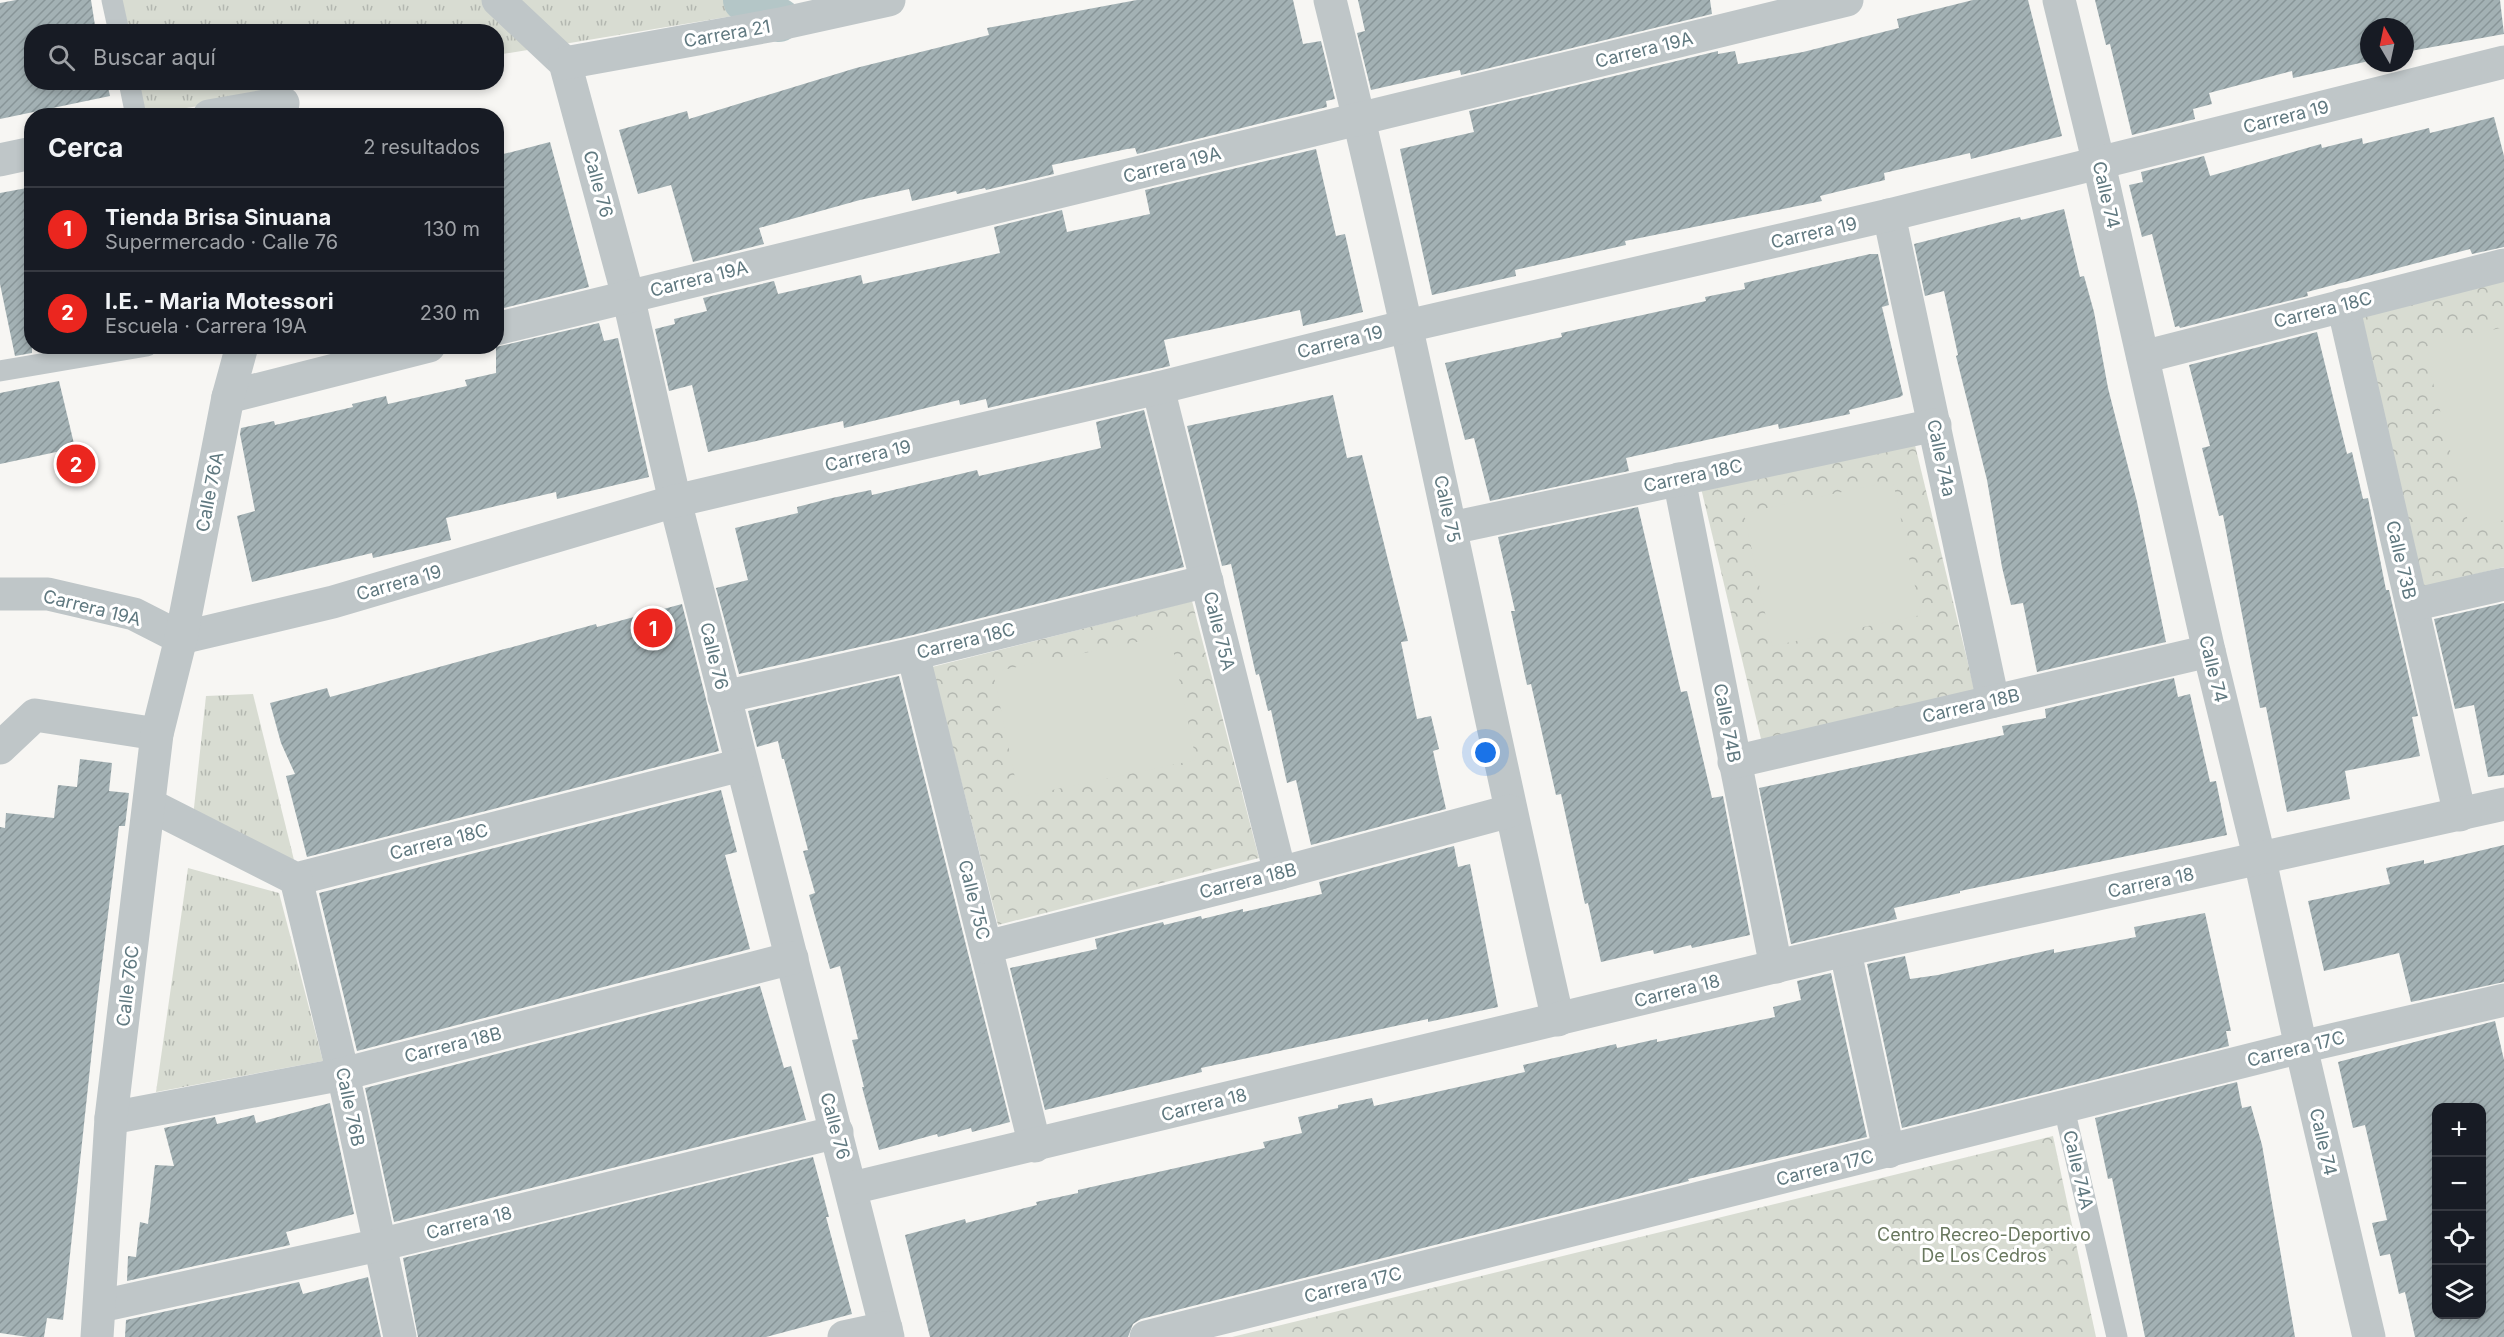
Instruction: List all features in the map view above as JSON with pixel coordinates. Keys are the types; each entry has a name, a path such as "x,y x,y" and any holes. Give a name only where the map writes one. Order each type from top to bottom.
{"street":[{"path":"498,0 565,63"},
{"name":"Carrera 21","path":"565,63 780,24 889,0"},
{"name":"Calle 75","path":"1330,0 1407,326 1510,811 1558,1020"},
{"name":"Carrera 19A","path":"504,327 1847,0"},
{"name":"Calle 74","path":"2059,0 2099,164 2209,651 2260,860 2369,1337"},
{"name":"Carrera 19","path":"181,638 333,602 675,501 1158,388 1407,326 1889,215 2504,62"},
{"name":"Calle 76","path":"565,63 628,296 675,501 724,698 852,1188 887,1332"},
{"path":"0,160 24,155"},
{"name":"Calle 74a","path":"1889,215 1993,701"},
{"name":"Carrera 18C","path":"2143,357 2504,266"},
{"name":"Calle 73B","path":"2343,305 2460,815"},
{"name":"Calle 76A","path":"181,638 228,397 240,354"},
{"path":"228,397 397,354"},
{"name":"Calle 75A","path":"1158,388 1280,873"},
{"name":"Carrera 18C","path":"1451,528 1935,425"},
{"name":"Calle 74B","path":"1679,479 1776,967"},
{"name":"Carrera 18C","path":"724,698 1207,581"},
{"path":"2412,605 2504,584"},
{"name":"Carrera 19A","path":"0,594 48,594 134,614 181,638"},
{"name":"Calle 76C","path":"99,1322 111,1118 157,734 181,638"},
{"name":"Carrera 18B","path":"1734,762 2209,651"},
{"name":"Calle 75C","path":"913,654 1035,1146"},
{"path":"0,748 35,715 157,734"},
{"name":"Carrera 18C","path":"296,879 741,765"},
{"name":"Carrera 18","path":"852,1188 1035,1146 1845,950 2260,860 2504,804"},
{"path":"150,805 296,879"},
{"name":"Carrera 18B","path":"986,947 1280,873 1510,811"},
{"name":"Calle 76B","path":"296,879 343,1074 400,1337"},
{"path":"1845,950 1889,1152"},
{"name":"Carrera 18B","path":"111,1118 343,1074 792,958"},
{"name":"Carrera 17C","path":"1146,1337 2301,1047 2502,1007"},
{"name":"Carrera 18","path":"99,1322 379,1245 837,1132"},
{"path":"844,1337 887,1332"}],"lane":[{"path":"112,0 116,24"},
{"path":"131,90 134,108"},
{"path":"0,371 100,354"},
{"name":"Calle 74A","path":"2064,1108 2117,1337"}],"green space":[{"path":"122,0 728,0 751,13 504,54 504,24 127,24"},
{"path":"140,90 293,90 187,108 144,108"},
{"path":"2504,279 2504,567 2417,589 2351,316"},
{"path":"2504,327 2504,520 2470,529 2424,347"},
{"path":"1913,437 1975,692 1762,743 1701,488"},
{"path":"1893,481 1921,615 1772,646 1744,513"},
{"path":"1192,601 1259,858 998,925 932,667"},
{"path":"1170,635 1196,760 1019,797 993,672"},
{"path":"253,694 294,860 193,817 206,696"},
{"path":"188,868 279,893 323,1061 156,1092"},
{"name":"Centro Recreo-Deportivo De Los Cedros","path":"2053,1136 2096,1337 1232,1337"}],"building":[{"path":"16,0 91,0 95,24 24,24 24,90 109,90 110,96 53,108 24,108 24,114 0,119 0,3"},
{"path":"1137,0 1293,0 1303,44 1321,41 1335,99 1326,101 1327,107 1137,154 1135,148 1127,149 1052,165 1054,174 986,190 985,188 957,194 956,191 912,201 909,189 860,200 759,228 764,244 693,262 671,185 638,194 619,130 687,111 689,119 856,68 989,35 987,28"},
{"path":"1358,0 1710,0 1712,14 1461,75 1460,70 1371,90 1357,33 1365,31"},
{"path":"1973,0 2028,0 2062,136 1971,159 1970,153 1884,173 1885,180 1820,196 1822,201 1625,241 1626,245 1515,270 1516,276 1432,295 1400,149 1474,132 1469,111 1718,51 1718,54 1735,51 1738,64 1803,52 1899,28 1897,19"},
{"path":"2095,0 2500,0 2504,34 2414,50 2414,18 2360,18 2360,63 2293,78 2292,71 2209,93 2212,104 2193,109 2195,119 2132,135 2110,44 2106,45"},
{"path":"2494,117 2504,156 2504,247 2472,254 2470,249 2307,292 2308,296 2180,328 2175,327 2152,234 2142,237 2129,185 2143,182 2141,172 2204,156 2210,176 2321,144 2322,148 2362,138 2363,144 2429,128 2430,133"},
{"path":"550,142 589,287 504,308 504,154"},
{"path":"1316,149 1336,236 1345,234 1363,312 1303,326 1300,310 1164,340 1170,366 988,408 986,399 960,405 959,400 844,428 843,421 708,452 692,385 669,391 655,329 675,324 674,319 707,311 703,298 774,281 778,294 861,275 863,284 1000,253 994,227 1062,210 1067,232 1150,214 1145,190"},
{"path":"24,188 24,354 26,354 15,356 0,284 0,193"},
{"path":"2064,209 2080,277 2084,276 2094,312 2108,388 2137,502 2166,642 2037,672 2023,603 2011,605 1987,480 1956,356 1958,355 1944,291 1925,296 1914,244 2020,217 2021,220"},
{"path":"1878,254 1889,305 1882,307 1903,395 1900,397 1849,410 1850,414 1779,429 1778,424 1626,458 1629,471 1490,501 1474,438 1465,440 1445,363 1562,337 1561,333 1706,301 1705,297 1745,289 1744,283"},
{"path":"599,323 604,341 618,338 649,477 557,499 556,492 446,518 451,540 373,558 372,553 252,582 237,516 255,511 240,434 241,428 274,421 275,425 353,407 352,404 386,396 388,404 467,386 465,380 496,373 496,354 504,354 504,345"},
{"path":"2317,332 2347,454 2352,452 2363,499 2368,498 2386,590 2389,590 2418,716 2412,717 2420,756 2345,771 2350,799 2287,812 2266,707 2260,708 2223,515 2219,516 2202,448 2210,446 2189,365"},
{"path":"59,381 75,448 0,464 0,393"},
{"path":"1333,395 1347,458 1362,455 1408,641 1401,642 1417,719 1431,716 1439,749 1433,751 1446,809 1311,845 1296,780 1287,783 1271,710 1268,711 1259,674 1256,675 1231,564 1222,566 1187,426"},
{"path":"1144,410 1184,567 909,636 739,674 716,588 748,580 735,528 798,513 797,507 832,498 871,490 872,495 977,470 979,476 1101,448 1096,422"},
{"path":"1638,507 1681,692 1687,691 1712,798 1723,796 1750,935 1654,954 1653,950 1601,962 1588,903 1585,904 1561,794 1556,795 1531,684 1527,685 1511,611 1515,611 1498,537"},
{"path":"2504,603 2504,775 2488,777 2474,705 2455,709 2434,619"},
{"path":"682,604 719,751 307,857 286,776 295,774 281,743 270,703 327,688 330,697 596,624 597,627"},
{"path":"899,676 1010,1122 972,1132 971,1128 938,1137 937,1134 879,1150 852,1040 858,1039 840,966 830,969 809,895 815,893 803,851 808,850 784,759 782,759 778,741 757,747 748,711"},
{"path":"2174,678 2178,697 2190,694 2210,782 2216,781 2227,835 1960,891 1960,893 1894,908 1897,919 1791,944 1759,788 2004,735 2002,726 2046,718 2045,709"},
{"path":"80,759 112,763 109,791 129,793 125,826 119,826 97,1003 63,1320 47,1318 44,1337 28,1337 0,1333 0,827 5,828 6,813 54,818 58,785 77,787"},
{"path":"721,790 737,852 725,855 750,949 357,1051 319,893"},
{"path":"2504,845 2504,982 2411,1002 2399,953 2324,971 2308,901 2390,884 2386,868 2424,860 2424,864"},
{"path":"1454,846 1458,867 1470,864 1498,1007 1428,1022 1428,1019 1201,1068 1202,1072 1045,1110 1010,968 1097,949 1095,939 1163,922 1164,925 1243,909 1243,912 1322,894 1319,882"},
{"path":"2205,913 2231,1031 2226,1031 2229,1046 1902,1128 1867,964 1905,956 1910,979 1938,975 2054,949 2054,953 2136,937 2134,927"},
{"path":"1831,973 1867,1137 1688,1179 1689,1181 1141,1319 1133,1324 1128,1337 930,1337 905,1235 965,1219 966,1223 1037,1205 1036,1202 1078,1193 1078,1190 1265,1148 1263,1142 1302,1133 1298,1117 1338,1108 1338,1105 1372,1098 1374,1106 1525,1072 1523,1065 1616,1044 1617,1048 1657,1039 1657,1042 1775,1017 1773,1007 1801,1000 1797,981"},
{"path":"760,986 784,1068 791,1066 806,1120 394,1222 365,1088"},
{"path":"2495,1021 2504,1060 2504,1337 2415,1337 2405,1292 2399,1294 2390,1254 2380,1256 2372,1223 2387,1220 2365,1125 2353,1128 2338,1062"},
{"path":"2237,1082 2242,1108 2251,1106 2262,1145 2295,1337 2145,1337 2112,1178 2108,1179 2095,1118"},
{"path":"330,1103 354,1214 286,1232 290,1245 127,1281 128,1256 136,1257 140,1222 148,1224 155,1165 174,1166 164,1128 215,1117 217,1124 254,1115 256,1123"},
{"path":"813,1157 829,1217 826,1217 852,1314 766,1337 418,1337 403,1258"},
{"path":"368,1277 381,1337 125,1337 126,1320 299,1282 303,1294"}],"waterway":[{"path":"745,0 779,20"}],"place":[{"name":"I.E. - Maria Motessori","path":"76,464"},
{"name":"Tienda Brisa Sinuana","path":"653,628"}]}
